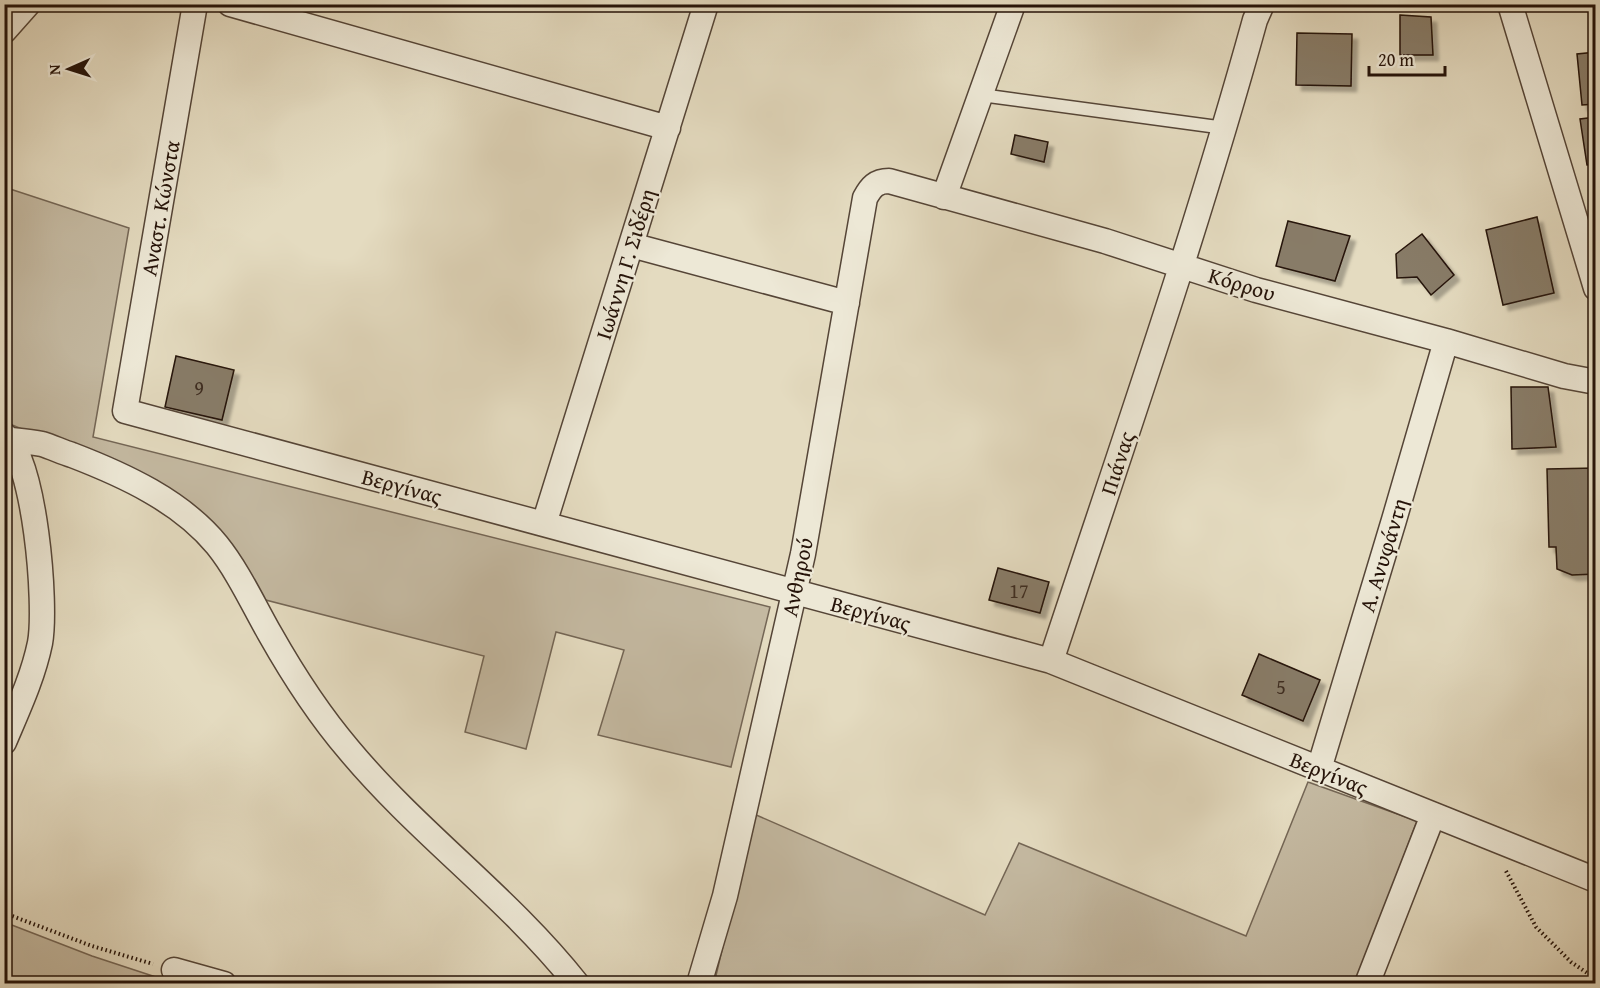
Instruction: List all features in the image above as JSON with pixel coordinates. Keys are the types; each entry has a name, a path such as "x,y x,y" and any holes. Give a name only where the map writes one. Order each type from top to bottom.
{"street":[{"path":"4,31 28,4"},
{"name":"Αναστ. Κώνστα","path":"125,411 195,4"},
{"path":"230,4 668,128"},
{"name":"Ιωάννη Γ. Σιδέρη","path":"544,524 706,4"},
{"path":"944,197 1013,4"},
{"name":"Πιάνας","path":"1051,661 1182,266 1225,128 1255,20 1262,4"},
{"path":"1510,4 1596,288"},
{"name":"Ανθηρού","path":"699,984 725,896 803,554 865,198 870,188 880,181 889,181"},
{"name":"Κόρρου","path":"889,181 1094,238 1239,285 1446,341 1564,376 1596,382"},
{"path":"631,245 847,303"},
{"name":"Α. Ανυφάντη","path":"1318,769 1446,341"},
{"name":"Βεργίνας","path":"125,411 1051,661 1596,880"},
{"path":"4,742 27,688 40,641 42,597 37,530 23,471 8,437"},
{"path":"8,437 42,444 99,465 144,488 185,514 217,545 288,666 348,750 399,804 506,905 554,955 577,984"},
{"path":"1367,984 1433,815"},
{"path":"174,970 224,984"}],"lane":[{"path":"981,95 1225,128"}],"path":[{"path":"1490,838 1512,885 1536,927 1571,962 1596,979"},
{"path":"4,914 92,946 174,970"}],"shaded area":[{"path":"4,187 129,228 93,437 770,607 731,767 598,735 624,650 556,632 526,749 465,732 484,656 258,598 222,543 108,465 5,422"},
{"path":"1308,782 1417,821 1356,983 714,984 754,814 985,915 1019,843 1246,936"},
{"path":"4,922 92,956 174,983 5,983"}],"building":[{"path":"1400,15 1431,17 1433,55 1400,55"},
{"path":"1297,33 1352,34 1351,86 1296,85"},
{"path":"1596,52 1596,104 1582,105 1577,54"},
{"path":"1596,117 1596,164 1587,165 1580,119"},
{"path":"1015,135 1048,142 1044,162 1011,154"},
{"path":"1537,217 1554,293 1503,305 1486,230"},
{"path":"1288,221 1350,236 1335,281 1276,266"},
{"path":"1422,234 1454,275 1431,295 1417,277 1397,278 1396,254"},
{"path":"176,356 234,370 222,420 165,407"},
{"path":"1511,387 1548,387 1556,447 1512,449"},
{"path":"1596,468 1596,574 1572,575 1557,569 1556,547 1549,547 1547,469"},
{"path":"998,568 1049,582 1040,613 989,600"},
{"path":"1259,654 1320,680 1303,721 1242,695"}]}
